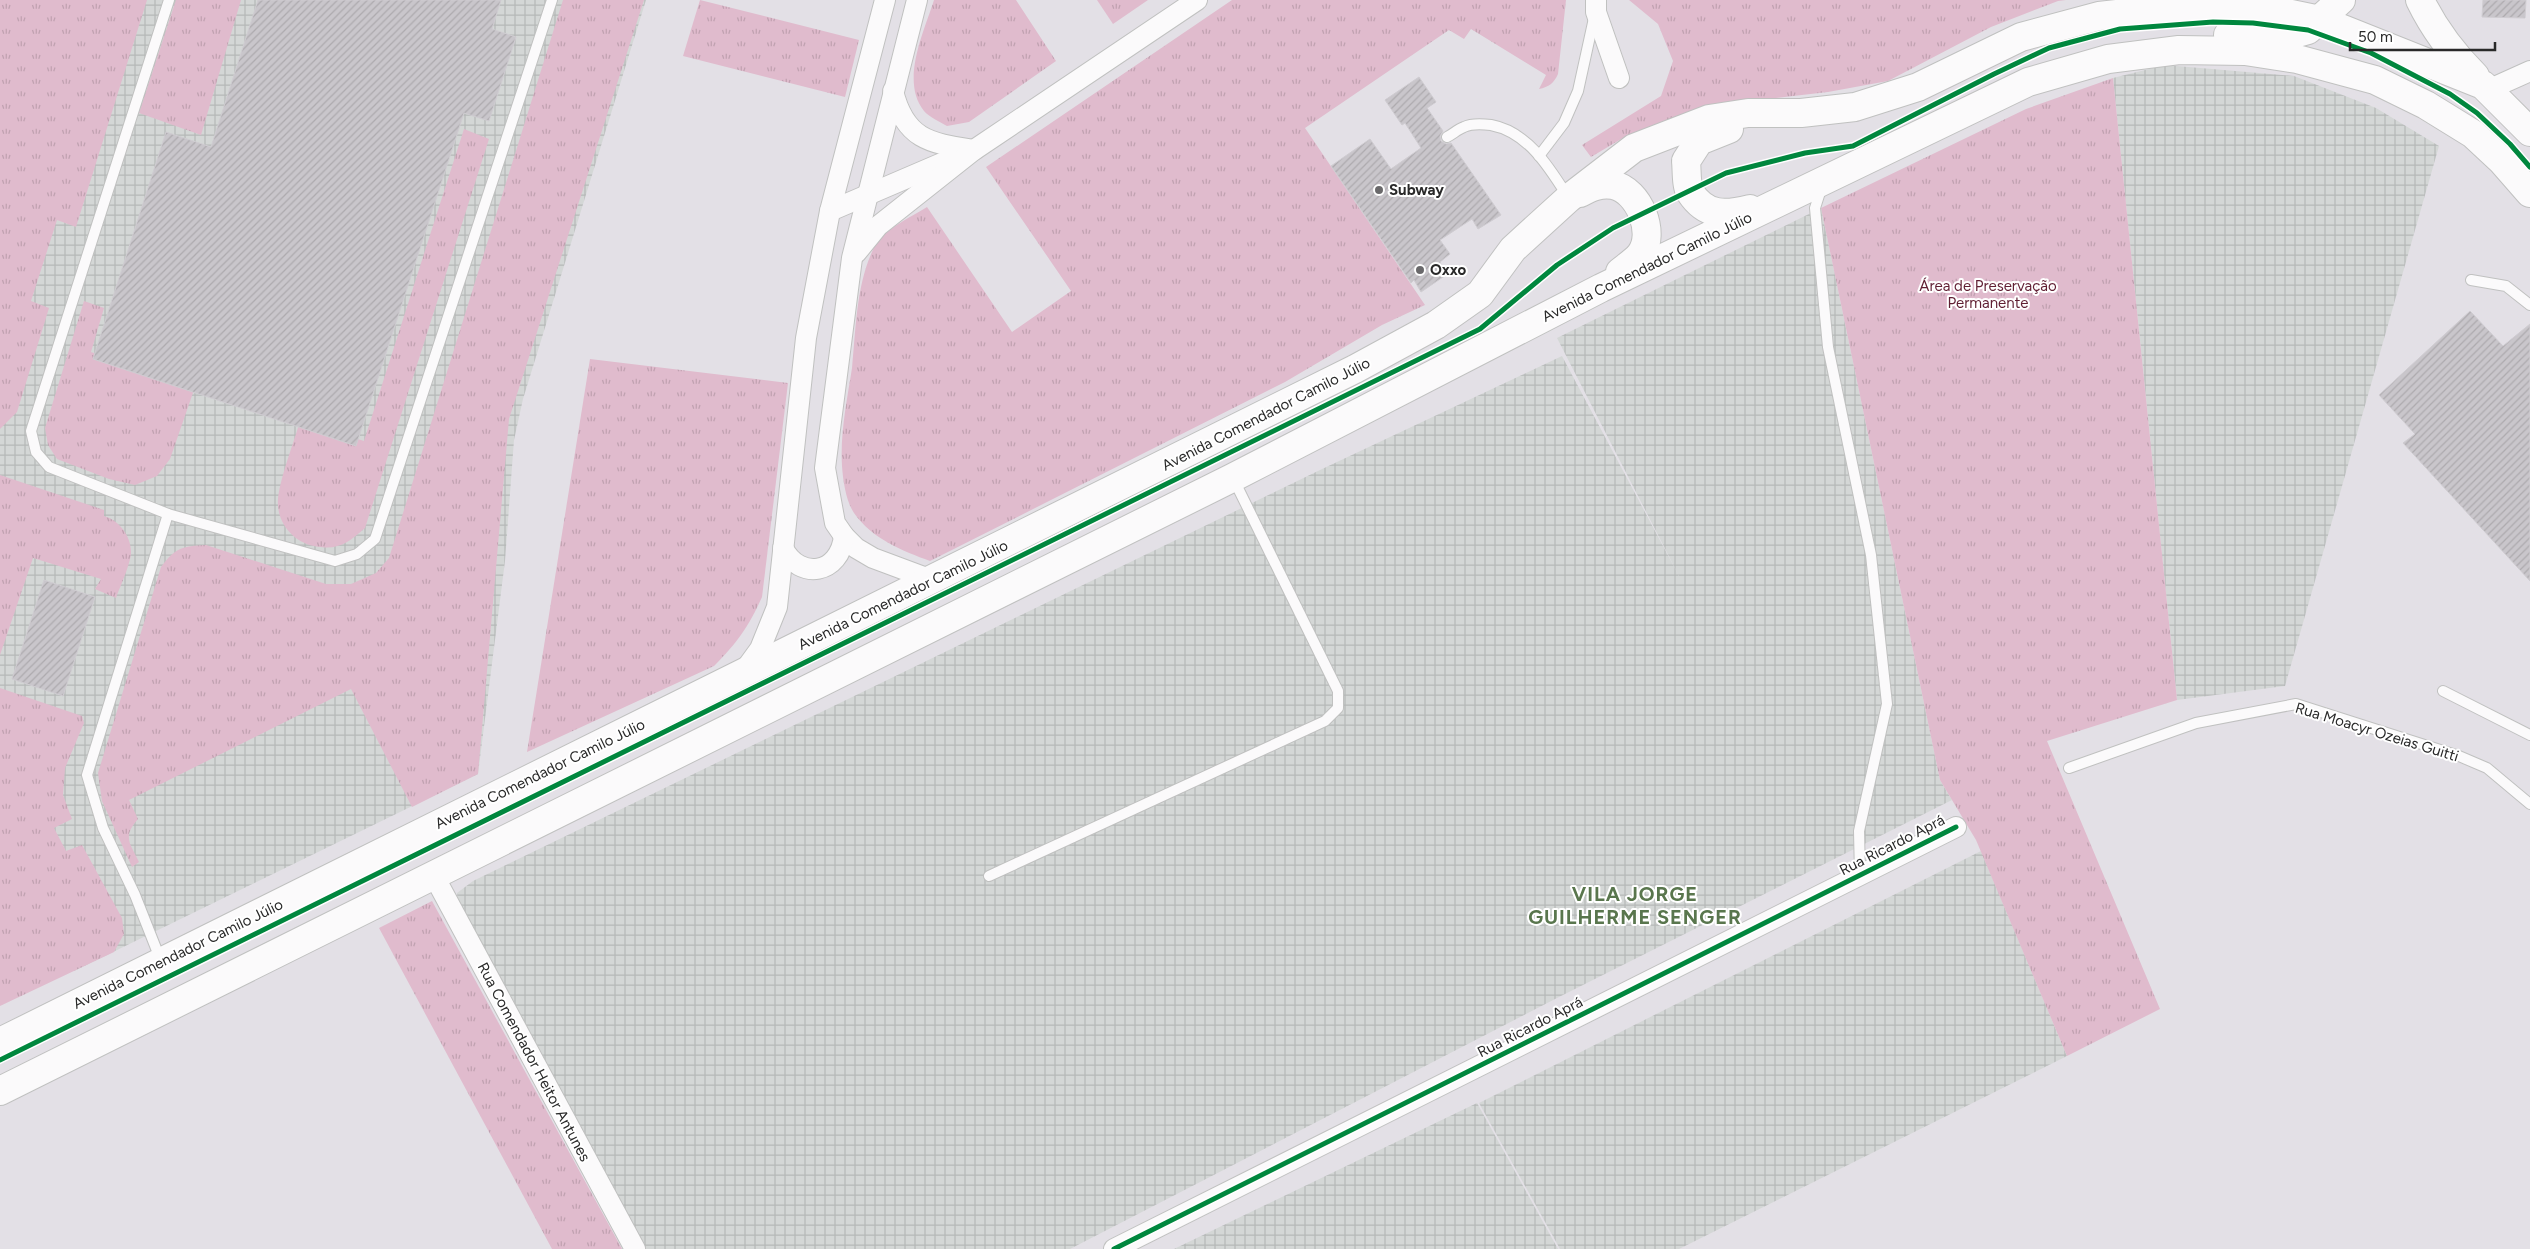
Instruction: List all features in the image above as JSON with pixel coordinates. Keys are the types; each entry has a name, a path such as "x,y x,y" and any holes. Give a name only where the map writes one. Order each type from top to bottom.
{"main road":[{"path":"2151,10 2216,0"},
{"path":"2078,66 2138,45 2190,36 2290,35 2308,30 2341,0"},
{"path":"2420,0 2430,20 2454,55 2487,87"},
{"name":"Avenida Comendador Camilo Júlio","path":"0,1042 1269,414 1436,326 1480,294 1512,249 1569,198 1634,148 1709,119 1748,112 1801,113 1855,107 1918,87 2021,37 2099,16 2151,10 2277,11 2320,20 2487,87 2530,132"},
{"name":"Avenida Comendador Camilo Júlio","path":"0,1091 1232,478 1601,288 2028,82 2078,66 2108,59 2179,50 2245,51 2297,59 2375,80 2426,105 2473,134 2502,161 2530,193"},
{"path":"1779,202 1726,215 1707,208 1690,192 1686,161 1699,141 1731,128 1779,120 1801,113"},
{"path":"1569,198 1596,185 1614,186 1627,193 1642,212 1647,237 1641,254 1601,288"}],"street":[{"path":"742,675 760,649 772,626 777,607 806,338 830,213 885,0"},
{"path":"917,0 852,258 825,468 835,523 844,536 856,548 873,558 932,580"},
{"path":"852,258 873,232 888,218 974,150 1197,0"},
{"path":"1596,6 1619,78"},
{"path":"2487,87 2530,71"},
{"path":"893,90 900,116 914,132 926,140 974,150"},
{"path":"830,213 974,150"},
{"path":"830,213 832,225 838,230 858,230 870,227 888,218"},
{"path":"783,548 789,559 806,568 817,570 829,566 839,555 844,536"},
{"name":"Rua Ricardo Aprá","path":"1114,1249 1956,827"},
{"name":"Rua Comendador Heitor Antunes","path":"434,876 635,1249"}],"lane":[{"path":"169,0 31,431 36,452 49,467 168,514 334,562 357,554 375,539 552,0"},
{"path":"1539,156 1564,124 1578,91 1596,6"},
{"path":"1447,137 1465,126 1482,124 1502,127 1523,138 1539,156 1569,198"},
{"path":"1824,179 1815,208 1828,347 1871,555 1887,704 1858,831 1860,875"},
{"path":"2471,280 2506,286 2530,305"},
{"path":"990,876 1325,720 1338,708 1338,691 1232,478"},
{"path":"162,962 135,895 103,828 87,775 168,514"},
{"path":"2442,691 2530,734"},
{"name":"Rua Moacyr Ozeias Guitti","path":"2069,768 2196,723 2296,704 2459,756 2487,768 2530,804"}],"shaded area":[{"path":"103,0 646,0 523,399 514,440 505,561 478,774 74,971 0,806 0,314"},
{"path":"2165,65 2294,76 2376,108 2439,146 2285,686 2177,700 2113,78"},
{"path":"1821,208 1940,780 1952,800 1559,997 1070,1249 645,1249 458,909 457,893 473,881 1320,470 1562,356 1679,576 1557,338"},
{"path":"1981,851 2067,1056 1679,1249 1560,1249 1479,1103"},
{"path":"1477,1103 1558,1249 1174,1249"}],"green space":[{"path":"0,0 147,0 76,227 57,220 31,301 49,308 17,412 0,429"},
{"path":"176,0 241,0 201,135 139,113"},
{"path":"563,0 644,0 509,419 478,774 412,807 351,689 129,800 138,819 133,825 129,836 139,862 132,867 102,801 98,773 161,567 180,549 206,545 326,584 351,584 376,573 389,558"},
{"path":"700,0 859,40 845,97 683,56"},
{"path":"934,0 1016,0 1056,61 969,122 947,126 924,111 917,99 914,85 916,56"},
{"path":"1097,0 1148,0 1113,24"},
{"path":"1232,0 1566,0 1558,74 1551,84 1539,89 1546,75 1471,29 1464,39 1449,30 1305,128 1425,305 1382,325 1285,382 930,561 879,537 861,522 851,508 842,472 843,429 860,294 867,265 876,244 888,231 927,207 1012,332 1071,291 986,167"},
{"path":"1629,0 2066,0 2058,1 1991,27 1888,81 1828,92 1734,103 1628,135 1591,157 1582,145 1661,96 1673,61 1658,24"},
{"name":"Área de Preservação Permanente","path":"2113,78 2177,700 2047,741 2160,1009 2067,1056 1976,840 1940,780 1821,208 2026,109"},
{"path":"464,129 489,139 365,528 348,542 336,546 322,547 306,544 287,530 278,507 281,481 300,421 364,441"},
{"path":"84,301 104,308 91,352 195,387 170,459 157,476 135,485 109,479 57,459 48,445 45,428"},
{"path":"590,359 788,383 762,597 742,634 714,666 527,752"},
{"path":"0,475 104,510 104,516 115,521 129,540 131,557 116,598 95,589 101,579 33,558 0,655"},
{"path":"0,688 82,716 84,723 65,768 63,795 72,819 54,828 66,851 82,845 122,918 124,934 114,952 0,1006"},
{"path":"432,901 622,1249 552,1249 379,928"}],"building":[{"path":"258,0 501,0 492,29 516,37 489,121 464,113 356,446 93,359 166,132 211,147"},
{"path":"2483,0 2526,0 2525,18 2482,17"},
{"path":"1419,77 1436,102 1427,108 1443,131 1440,136 1441,141 1446,144 1451,143 1501,215 1478,229 1472,219 1440,240 1450,254 1440,262 1446,275 1421,292 1414,280 1411,283 1331,166 1370,139 1391,169 1421,148 1405,123 1402,125 1385,100"},
{"path":"2470,311 2503,346 2530,324 2530,581 2403,443 2415,434 2379,395"},
{"path":"44,580 95,597 63,696 12,679"}],"cycle path":[{"path":"0,1060 1480,329 1557,265 1613,228 1726,173 1805,153 1853,146 2049,48 2120,29 2213,22 2253,23 2308,30 2371,53 2450,94 2477,113 2510,144 2530,167"},
{"path":"1114,1249 1956,827"}],"place":[{"name":"Subway","path":"1379,190"},
{"name":"Oxxo","path":"1420,270"}],"district":[{"name":"VILA JORGE GUILHERME SENGER","path":"1635,906"}]}
